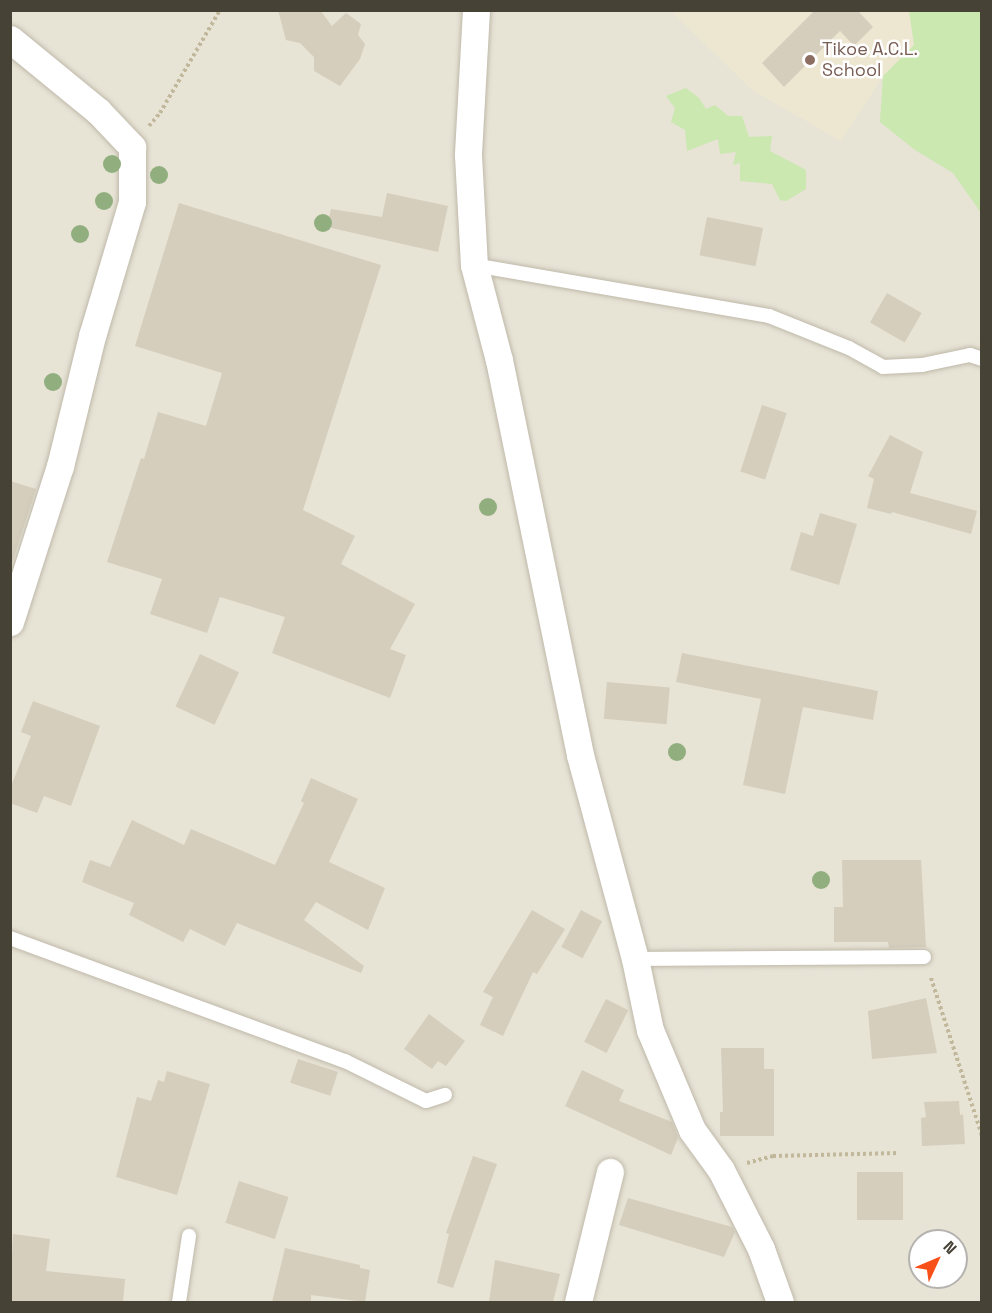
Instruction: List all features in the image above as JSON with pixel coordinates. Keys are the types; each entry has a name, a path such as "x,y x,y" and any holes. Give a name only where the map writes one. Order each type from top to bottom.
{"street":[{"path":"476,10 468,155 474,265 499,360 580,755 635,958 650,1030 692,1130 721,1170 761,1249 780,1302"},
{"path":"10,39 98,111 132,147 132,202 92,336 60,466 10,622"},
{"path":"578,1302 610,1172"}],"lane":[{"path":"474,265 769,316 849,348 883,367 922,365 970,355 981,359"},
{"path":"10,938 345,1061 426,1101 445,1095"},
{"path":"635,958 924,957"},
{"path":"178,1302 189,1236"}],"path":[{"path":"132,147 160,113 220,10"},
{"path":"924,957 981,1136"},
{"path":"721,1170 773,1156 899,1153"}],"shaded area":[{"path":"10,11 981,11 981,1302 11,1302"},
{"name":"Tikoe A.C.L. School","path":"671,11 956,11 883,76 841,141 752,90"}],"green space":[{"path":"909,11 981,11 981,213 953,173 915,150 880,122 883,76 914,45"},
{"path":"686,88 699,98 706,109 715,105 728,116 742,116 749,137 772,136 770,151 806,170 806,189 786,201 780,200 772,184 740,181 740,163 733,165 736,152 720,154 718,139 687,151 685,130 671,122 675,108 666,96"}],"building":[{"path":"278,10 320,10 332,26 346,13 361,24 358,35 365,44 360,59 340,86 314,71 314,57 300,43 286,40"},
{"path":"815,10 861,10 859,12 873,27 854,46 840,31 784,87 762,63"},
{"path":"387,193 448,206 438,252 327,227 331,209 382,217"},
{"path":"179,203 381,265 303,510 355,536 341,564 415,604 390,649 406,655 390,698 272,653 285,617 220,597 207,633 150,614 162,579 107,562 141,458 144,459 158,412 206,426 222,373 135,346"},
{"path":"707,217 763,228 756,266 700,255"},
{"path":"887,293 922,313 905,342 870,322"},
{"path":"762,405 787,413 765,480 740,472"},
{"path":"890,435 923,452 910,493 977,511 971,534 892,512 891,514 867,508 874,479 868,476"},
{"path":"10,481 36,489 11,566 10,566"},
{"path":"820,513 857,524 839,585 790,570 801,532 813,536"},
{"path":"682,653 878,691 873,720 803,707 785,794 743,785 761,699 676,682"},
{"path":"200,654 239,672 214,725 175,707"},
{"path":"607,682 670,687 667,724 604,719"},
{"path":"33,701 100,726 71,806 44,796 37,813 10,803 10,789 31,736 21,732"},
{"path":"311,778 358,799 329,862 385,888 368,930 316,902 304,920 364,966 361,973 237,923 225,946 190,929 183,942 129,915 134,903 82,882 90,860 110,867 132,820 184,845 191,829 275,865 304,803 301,801"},
{"path":"842,860 921,860 926,947 889,948 888,942 834,942 834,907 843,907"},
{"path":"532,910 565,929 537,974 533,972 503,1036 480,1025 493,997 483,992"},
{"path":"581,910 602,921 582,958 561,947"},
{"path":"926,998 937,1053 872,1059 868,1011"},
{"path":"606,999 628,1010 606,1053 584,1042"},
{"path":"429,1014 465,1041 446,1066 438,1061 432,1069 404,1049"},
{"path":"721,1048 764,1048 764,1069 774,1069 774,1136 720,1136 720,1112 723,1112"},
{"path":"298,1059 338,1072 330,1096 290,1083"},
{"path":"582,1070 624,1090 619,1101 672,1122 678,1138 671,1155 565,1106"},
{"path":"167,1071 210,1084 177,1195 116,1177 137,1097 151,1101 158,1080 164,1082"},
{"path":"959,1101 960,1115 963,1114 965,1144 922,1146 921,1118 926,1117 924,1102"},
{"path":"473,1156 497,1164 453,1288 437,1283 449,1234 446,1233"},
{"path":"857,1172 903,1172 903,1220 857,1220"},
{"path":"239,1181 288,1197 275,1239 225,1223"},
{"path":"628,1198 732,1227 735,1232 724,1257 619,1225"},
{"path":"13,1234 50,1239 46,1271 125,1279 123,1302 10,1302"},
{"path":"285,1248 360,1265 360,1268 370,1270 365,1302 311,1295 311,1302 272,1302"},
{"path":"495,1260 560,1274 553,1302 489,1302"}],"place":[{"name":"Tikoe A.C.L. School","path":"810,60"}]}
